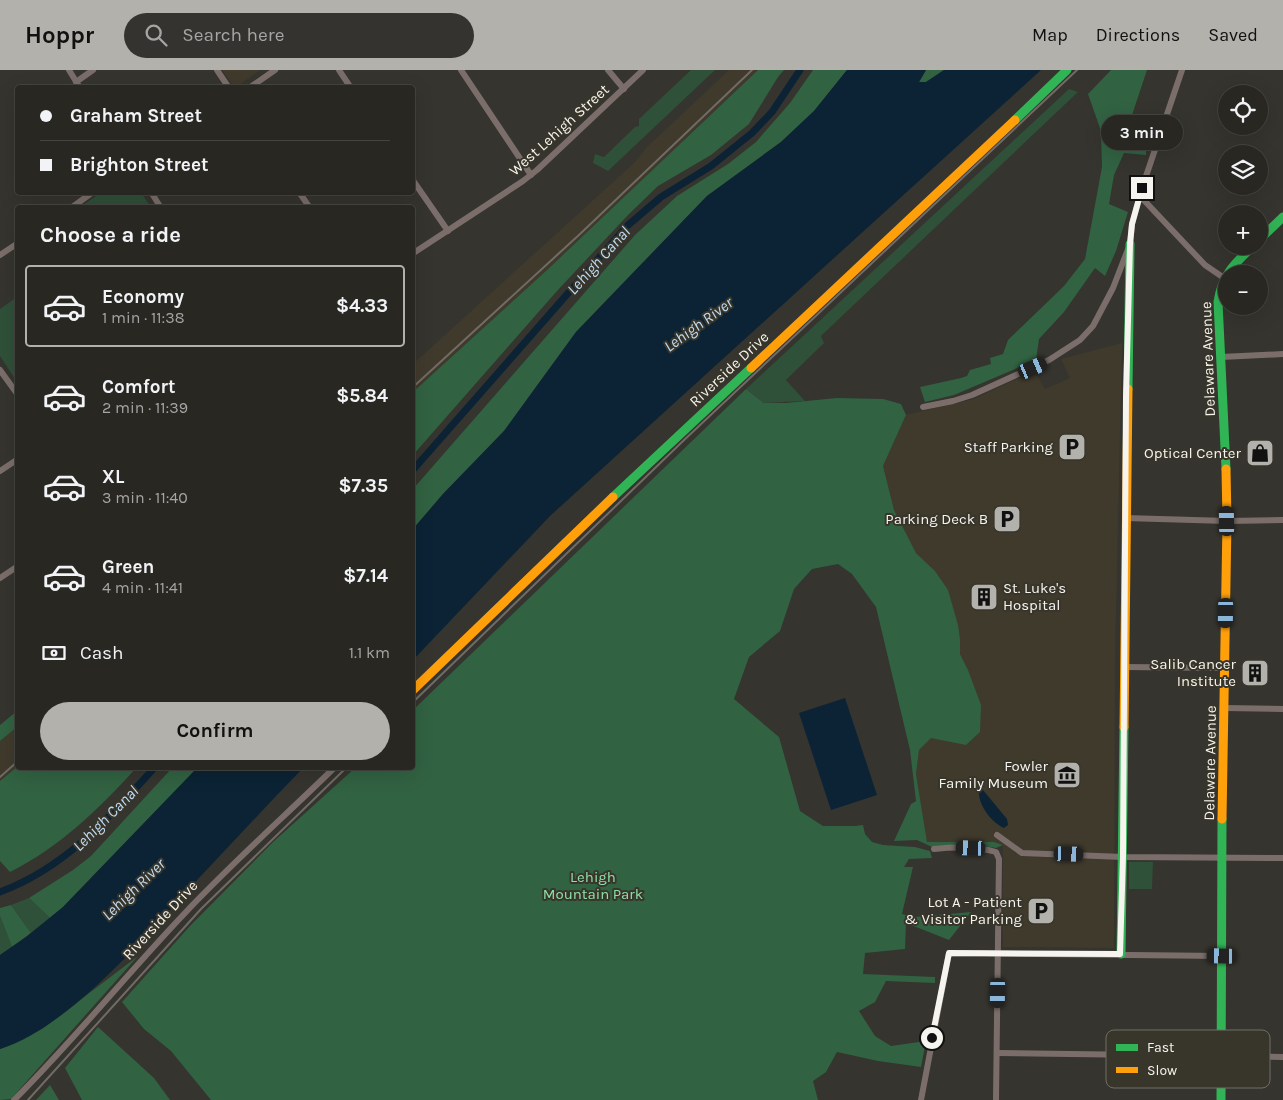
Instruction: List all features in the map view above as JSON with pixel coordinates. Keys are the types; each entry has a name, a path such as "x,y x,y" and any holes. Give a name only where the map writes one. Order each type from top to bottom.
{"street":[{"path":"69,70 78,84 93,70"},
{"path":"217,70 227,85"},
{"path":"253,85 275,70"},
{"path":"339,70 349,85"},
{"path":"461,70 531,175"},
{"path":"608,70 624,89"},
{"name":"West Lehigh Street","path":"415,252 531,175 643,70"},
{"name":"Riverside Drive","path":"415,688 616,494 1067,70"},
{"path":"1120,954 1123,856 1125,518 1130,244 1132,224 1140,196 1182,70"},
{"path":"415,183 448,231"},
{"path":"75,205 89,195"},
{"path":"1140,196 1205,265 1218,274"},
{"path":"1268,231 1283,217"},
{"path":"923,406 953,401 972,395 1049,360 1070,348 1087,333 1098,318 1120,273 1130,244"},
{"path":"0,255 15,245"},
{"path":"1234,265 1244,255"},
{"name":"Delaware Avenue","path":"1218,315 1227,521 1226,668 1221,857 1222,1030"},
{"path":"1220,357 1283,354"},
{"path":"0,370 15,391"},
{"path":"0,471 15,461"},
{"path":"1125,518 1227,521 1283,520"},
{"path":"0,578 15,568"},
{"path":"1124,667 1226,668"},
{"path":"1225,708 1283,709"},
{"name":"Riverside Drive","path":"14,1100 60,1052 124,978 186,912 236,861 332,770"},
{"path":"997,835 1022,853 1283,858"},
{"path":"934,849 971,848 988,850 996,852 999,859 996,1100"},
{"path":"921,1100 949,953 1222,956"},
{"path":"997,1053 1106,1054"},
{"path":"1270,1057 1283,1057"}],"shaded area":[{"path":"222,70 260,70 239,85 233,85"},
{"path":"729,70 758,70 547,270 415,390 415,362 634,163 646,148"},
{"path":"1122,343 1115,660 1114,948 1003,947 1003,845 994,842 927,843 916,774 919,750 931,738 968,670 960,654 960,639 953,610 935,571 916,553 894,510 883,466 906,415 974,399 1034,371 1045,389 1070,378 1061,359"},
{"path":"15,729 15,769 0,781 0,741"}],"green space":[{"path":"691,70 715,70 608,171 593,163 595,154 604,157 635,127 639,126 639,119"},
{"path":"758,70 784,70 749,124 711,155 658,186 628,215 557,291 415,453 415,390 547,270"},
{"path":"813,70 847,70 814,111 781,142 707,196 576,332 504,431 443,494 415,527 415,487 635,235 677,196 728,164 756,142 790,103"},
{"path":"926,70 944,70 926,82 919,82"},
{"path":"1111,70 1147,70 1123,142 1146,147 1146,155 1124,153 1114,175 1109,204 1128,212 1116,251 1105,276 1095,268 1064,312 1039,339 1036,360 954,395 925,402 920,387 967,376 970,370 991,364 990,358 1003,354 1008,340 1064,286 1085,259 1102,167 1101,131 1088,94"},
{"path":"1069,89 1078,92 821,336 824,343 786,380 805,401 764,403 746,389"},
{"path":"98,195 142,195 150,205 83,205"},
{"path":"15,298 15,379 0,356 0,309"},
{"name":"Lehigh Mountain Park","path":"746,389 764,403 786,403 837,398 883,399 901,404 906,415 883,466 894,510 916,553 935,571 948,590 958,625 960,654 981,705 980,732 966,745 931,738 919,750 916,774 927,842 994,842 1003,845 996,848 948,845 932,847 917,840 894,841 911,804 916,801 910,750 876,607 852,574 838,564 812,569 794,589 780,631 749,657 734,699 779,737 800,811 823,826 863,825 865,834 872,842 883,845 915,847 930,851 932,858 909,859 904,867 913,867 902,914 915,917 971,912 949,940 906,923 905,949 865,953 863,974 935,977 935,983 886,981 875,1002 859,1011 875,1036 891,1046 926,1041 921,1067 878,1061 837,1052 826,1072 813,1081 818,1100 211,1100 171,1051 144,1029 122,1002 189,927 273,842 353,770 415,770 415,708"},
{"path":"15,713 15,729 0,741 0,725"},
{"path":"15,769 134,770 78,826 46,851 10,872 0,861 0,781"},
{"path":"170,770 195,770 63,907 50,918 29,898 91,856"},
{"path":"1129,862 1153,862 1152,889 1129,889"},
{"path":"29,898 50,918 31,933 11,905"},
{"path":"11,905 31,933 12,947 0,916 0,908"},
{"path":"0,916 12,947 0,955"},
{"path":"138,956 11,1099 0,1100 0,1049 42,1029"},
{"path":"98,1027 154,1078 170,1100 82,1100 65,1068"},
{"path":"50,1085 59,1100 36,1100"}],"water":[{"name":"Lehigh River","path":"847,70 926,70 919,82 926,82 944,70 1041,70 550,516 415,658 415,527 443,494 504,431 576,332 707,196 781,142 814,111"},
{"path":"845,698 877,795 831,810 799,713"},
{"name":"Lehigh River","path":"195,770 301,770 107,976 81,1000 53,1021 26,1038 0,1049 0,955 63,907"},
{"path":"983,790 1007,819 1008,825 1004,828 999,826 987,814 981,803 979,793"}],"waterway":[{"name":"Lehigh Canal","path":"415,468 627,226 661,197 711,166 752,133 772,112 800,70"},
{"name":"Lehigh Canal","path":"0,892 45,870 85,840 152,770"}],"railway":[{"path":"415,385 580,234 752,70"},
{"path":"415,700 682,442 1077,70"},
{"path":"0,777 15,764"},
{"path":"28,1100 201,909 344,770"}],"traffic: fast":[{"path":"1015,120 1067,70"},
{"path":"1268,231 1283,217"},
{"path":"1128,389 1130,244"},
{"path":"1226,469 1218,302 1222,284 1244,255"},
{"path":"613,497 751,368"},
{"path":"1121,954 1124,727"},
{"path":"1221,1030 1222,819"},
{"path":"1221,1088 1221,1100"}],"traffic: slow":[{"path":"751,368 1015,120"},
{"path":"1124,727 1128,389"},
{"path":"1222,819 1227,521 1226,469"},
{"path":"415,688 613,497"}],"place":[{"name":"Staff Parking","path":"1072,447"},
{"name":"Optical Center","path":"1260,453"},
{"name":"Parking Deck B","path":"1007,519"},
{"name":"St. Luke's Hospital","path":"984,597"},
{"name":"Salib Cancer Institute","path":"1255,673"},
{"name":"Fowler Family Museum","path":"1067,775"},
{"name":"Lot A - Patient & Visitor Parking","path":"1041,911"}],"route":[{"path":"932,1038 949,953 1120,954 1123,856 1126,397 1130,236 1142,188"}]}
